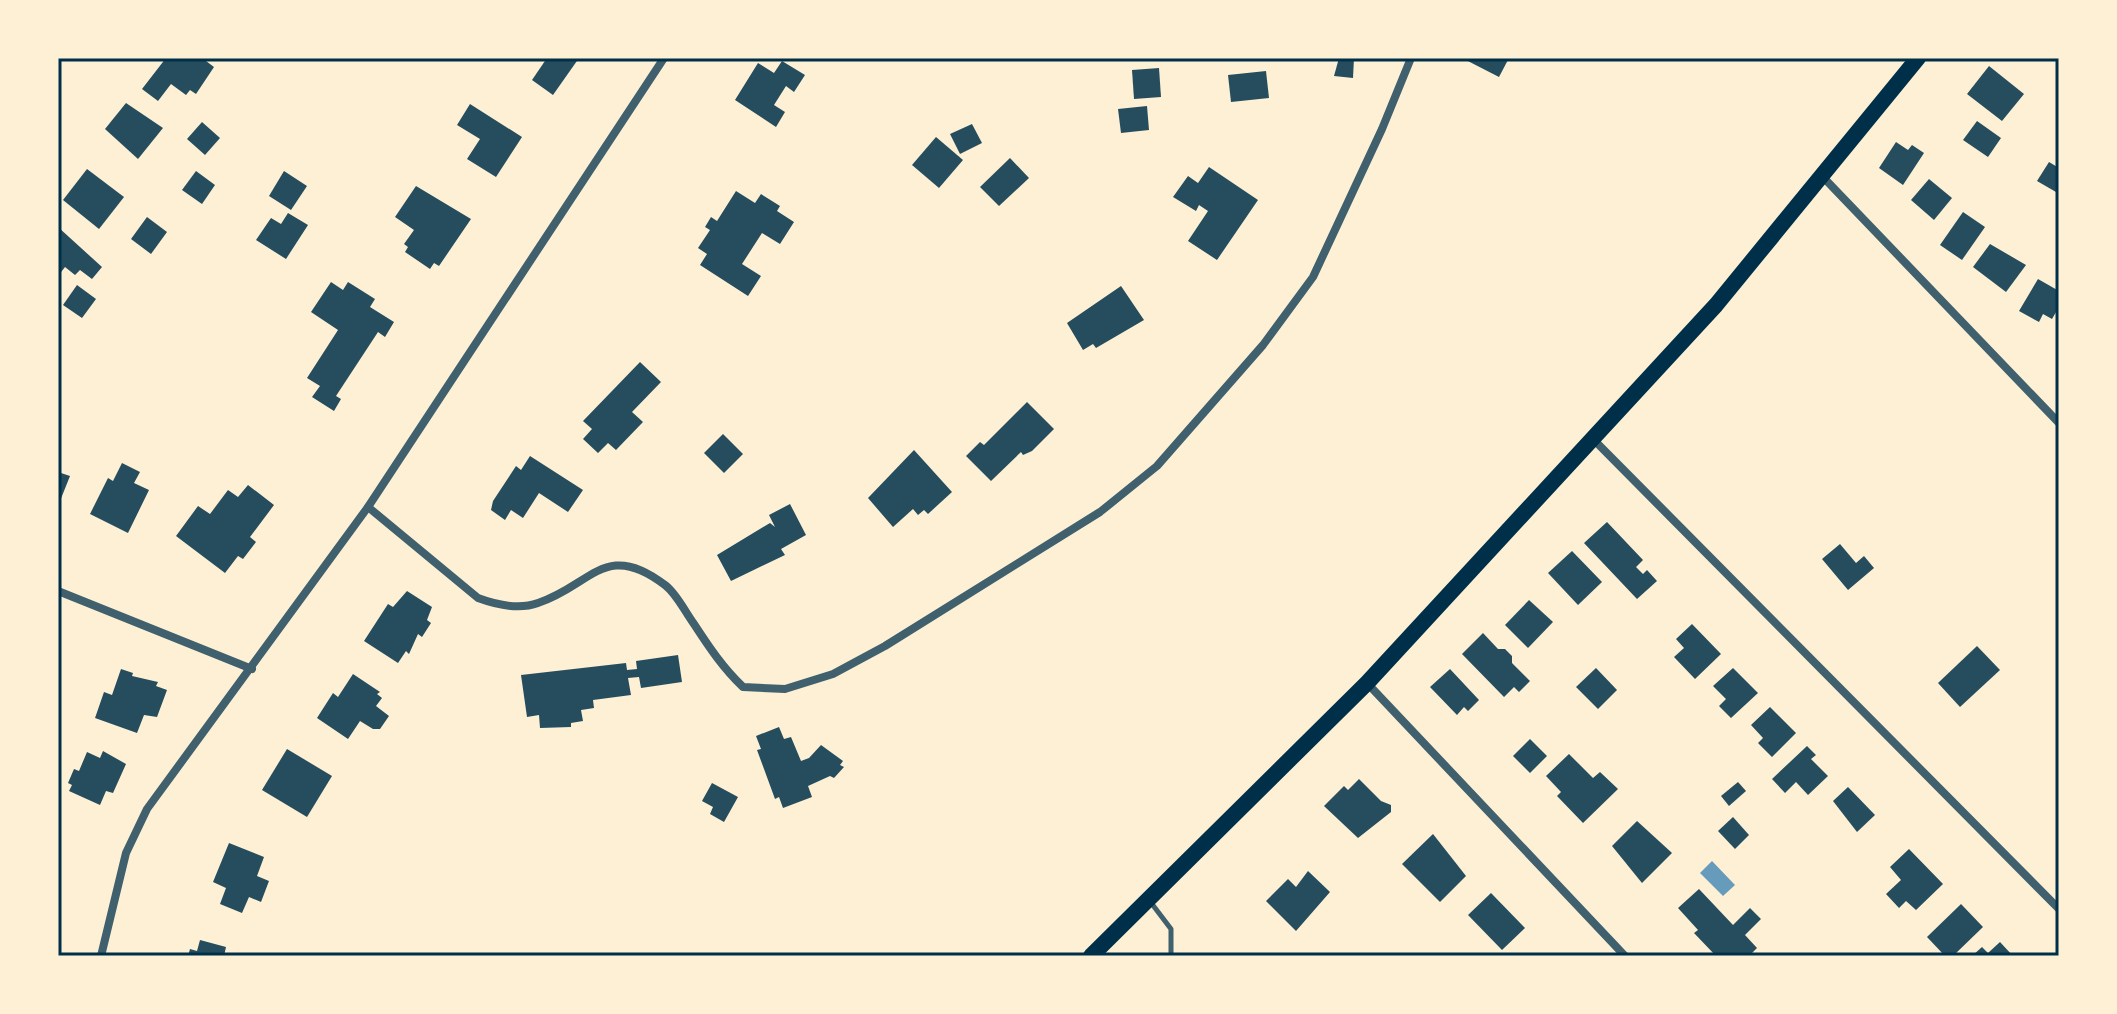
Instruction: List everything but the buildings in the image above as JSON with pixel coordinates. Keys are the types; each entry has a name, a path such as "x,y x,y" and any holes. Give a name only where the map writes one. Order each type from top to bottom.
{"main road":[{"path":"1092,956 1367,683 1716,305 1918,58"}],"street":[{"path":"101,956 126,853 147,809 368,507 664,58"},
{"path":"368,507 478,598 497,605 538,603 598,568 614,564 640,570 667,587 726,671 743,687 785,689 833,674 885,646 1100,512 1157,466 1197,423 1313,277 1382,129 1411,58"},
{"path":"1822,176 2059,423"},
{"path":"1593,438 2059,909"},
{"path":"58,591 252,669"},
{"path":"1367,683 1625,956"}],"lane":[{"path":"1149,899 1171,929 1171,956"}],"water":[{"path":"1712,861 1735,885 1723,896 1700,873"}]}
